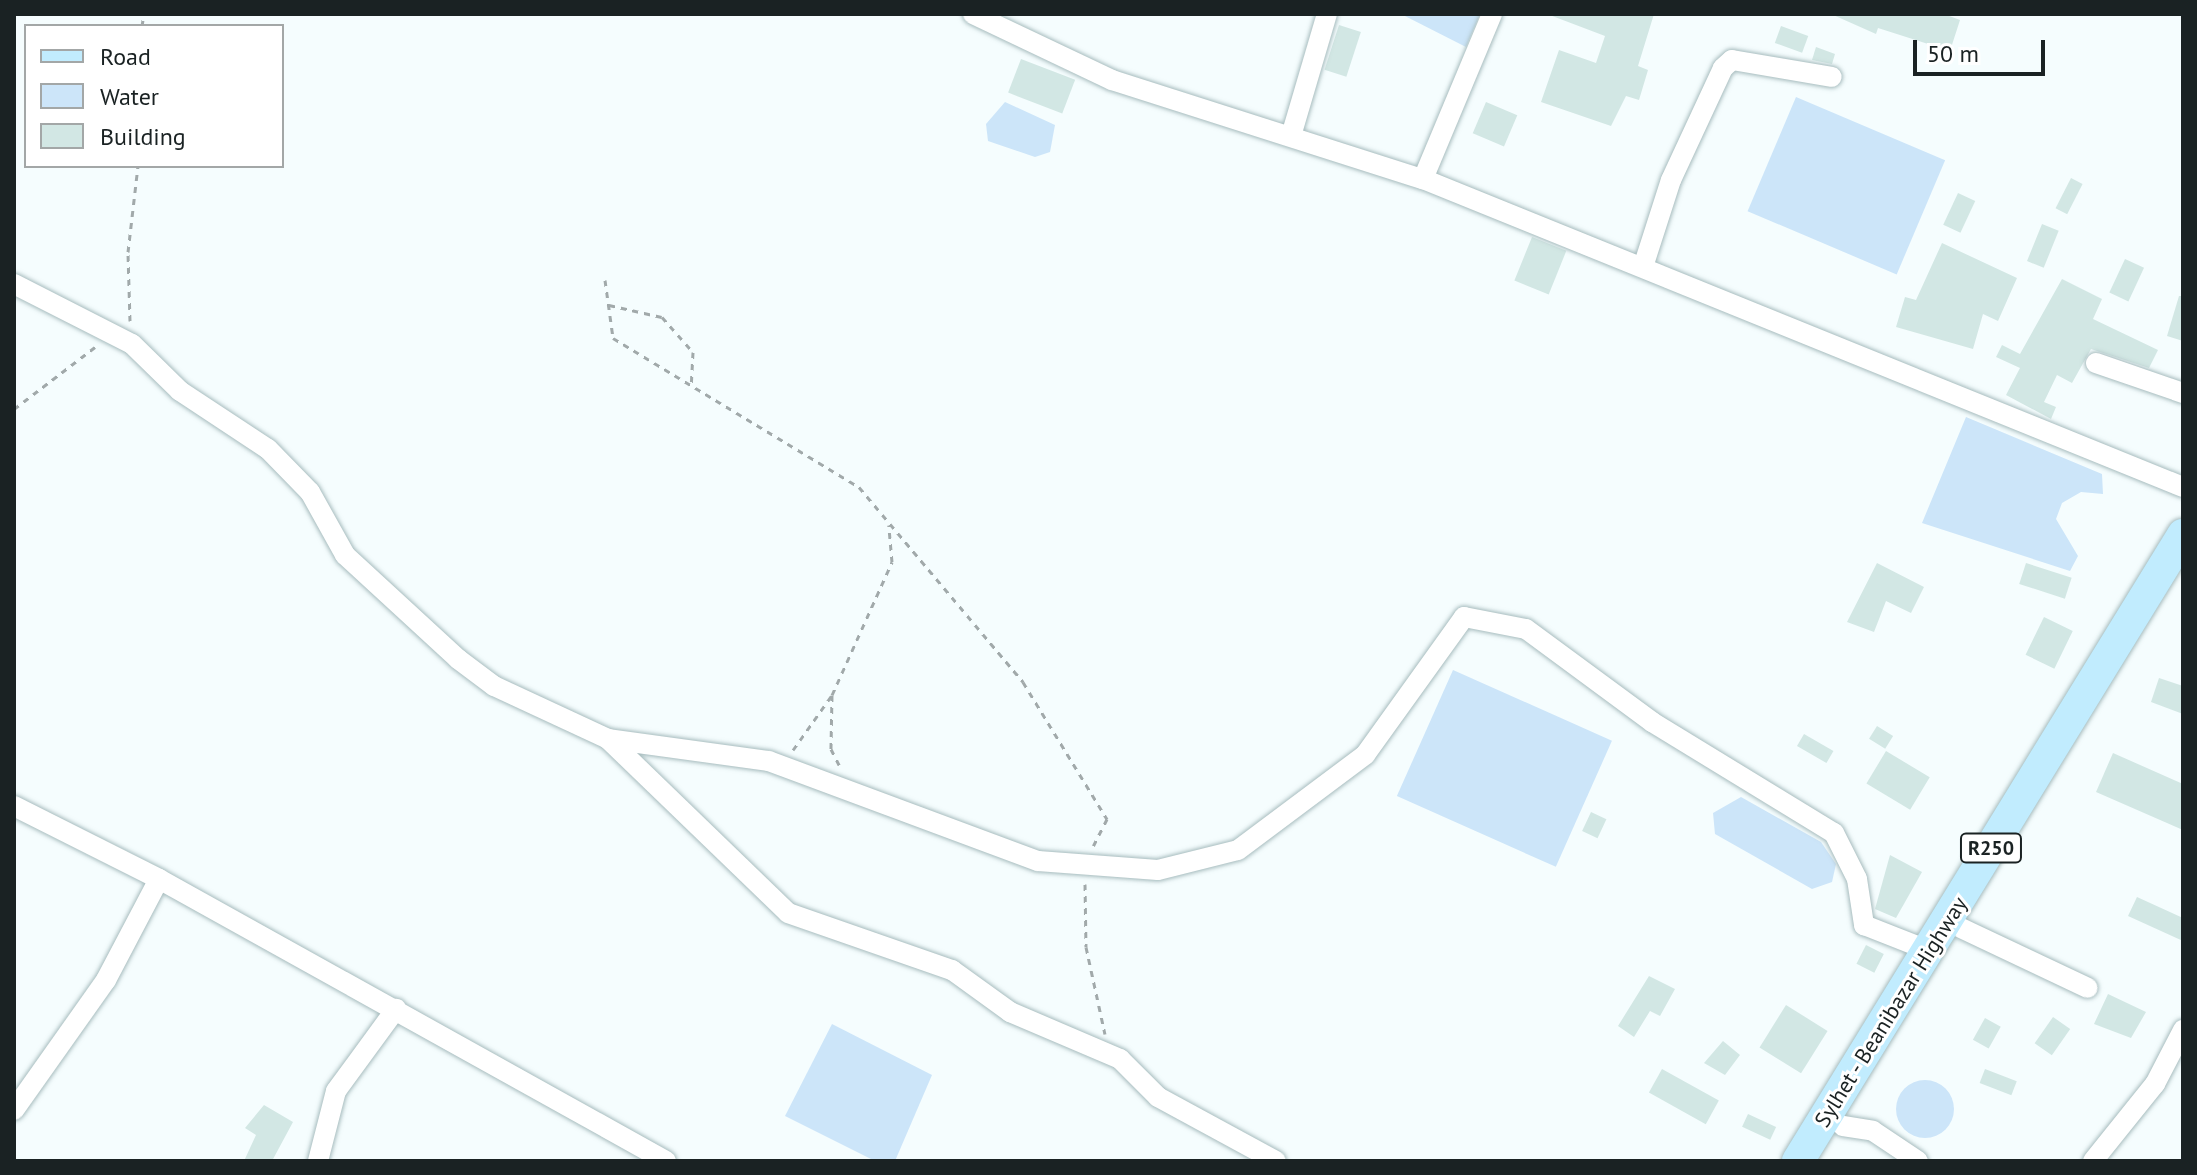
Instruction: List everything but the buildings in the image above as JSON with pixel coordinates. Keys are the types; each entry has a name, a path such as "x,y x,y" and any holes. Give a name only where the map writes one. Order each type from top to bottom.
{"main road":[{"name":"Sylhet - Beanibazar Highway","path":"1798,1161 1930,951 2183,535"},
{"name":"Sylhet - Beanibazar Highway","path":"1822,1161 2183,567"}],"street":[{"path":"973,14 1112,80 1423,179 2183,487"},
{"path":"1291,136 1327,14"},
{"path":"1423,179 1492,14"},
{"path":"1643,267 1671,180 1723,68 1732,60 1832,77"},
{"path":"14,284 132,344 180,391 268,449 310,492 345,555 458,659 494,686 608,739 739,755 793,771 1010,853 1084,865 1158,870 1238,850 1365,755 1464,617 1526,629 1652,722 1834,833 1857,879 1864,925 1930,951"},
{"path":"2096,363 2183,393"},
{"path":"608,739 788,913 952,970 1010,1012 1106,1053 1158,1097 1276,1161"},
{"path":"14,806 159,879 666,1161"},
{"path":"14,1110 106,980 159,879"},
{"path":"1961,928 2088,988"},
{"path":"318,1161 336,1091 396,1009"},
{"path":"2093,1161 2155,1084 2183,1030"},
{"path":"1843,1126 1873,1131 1918,1161"}],"path":[{"path":"14,409 92,347 132,344 128,252 138,168"},
{"path":"605,280 613,338 859,487 1023,682 1088,783 1107,819 1084,865 1086,947 1106,1053"},
{"path":"609,305 662,317 693,352 691,387"},
{"path":"793,771 793,743 832,695 892,562 889,525"},
{"path":"832,695 831,749 852,794"}],"water":[{"path":"1401,14 1480,14 1466,47"},
{"path":"1796,97 1945,160 1897,274 1748,211"},
{"path":"1005,102 1055,125 1050,152 1035,157 988,141 986,124"},
{"path":"1966,417 2102,474 2103,494 2081,492 2062,503 2056,519 2078,556 2070,571 1922,523"},
{"path":"1453,670 1612,741 1556,867 1397,796"},
{"path":"1741,797 1821,842 1836,864 1832,882 1812,889 1715,834 1713,813"},
{"path":"832,1024 932,1075 895,1161 875,1161 785,1116"},
{"path":"1925,1080 1946,1088 1954,1109 1946,1130 1925,1138 1904,1130 1896,1109 1904,1088"}]}
